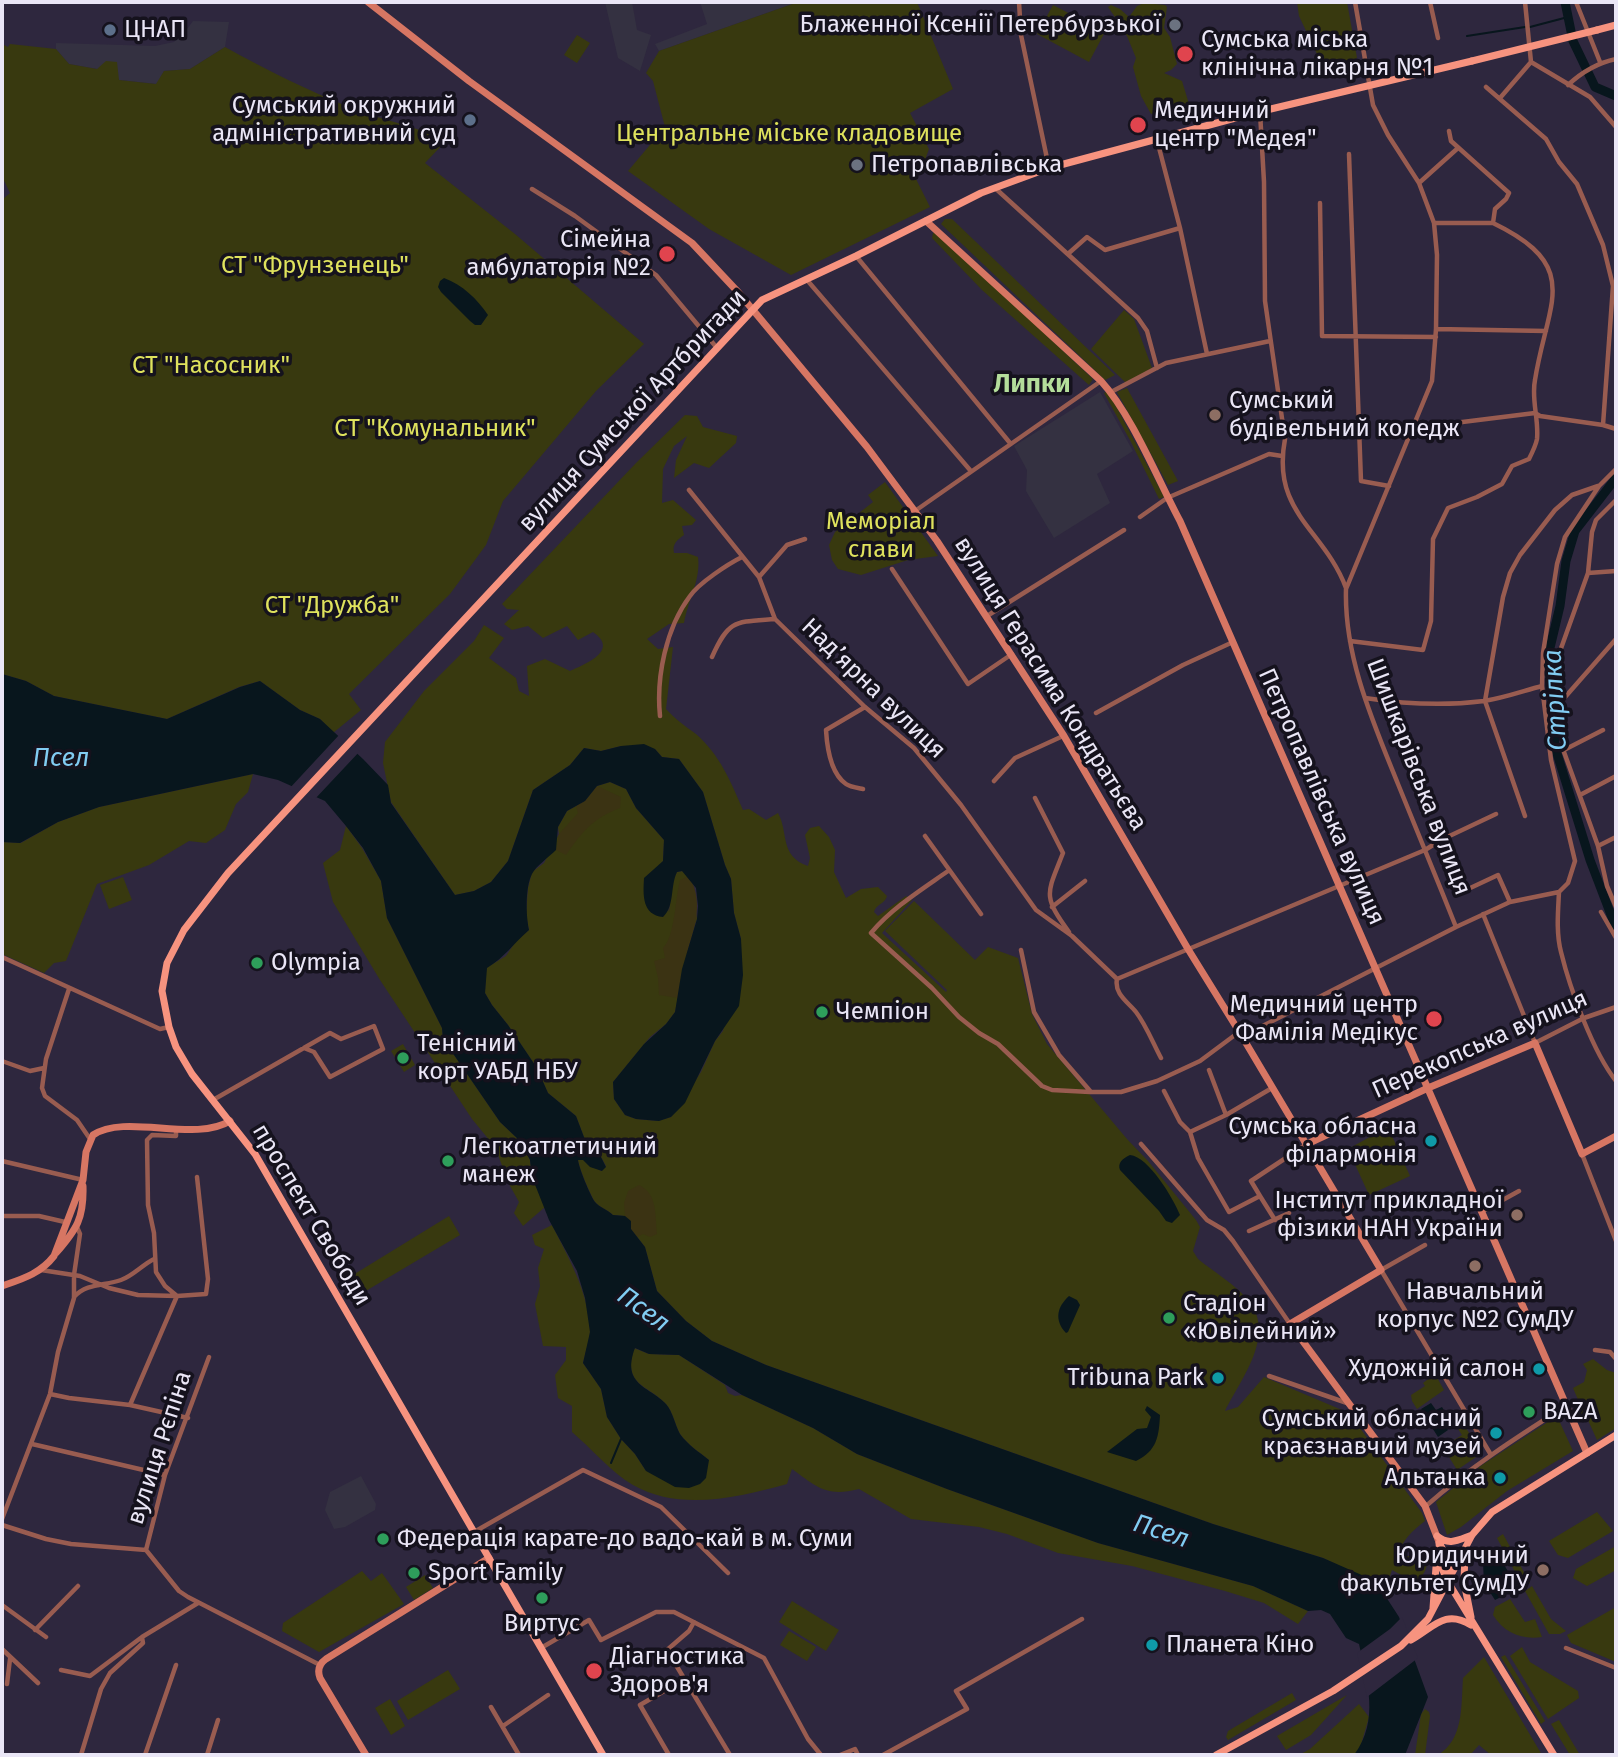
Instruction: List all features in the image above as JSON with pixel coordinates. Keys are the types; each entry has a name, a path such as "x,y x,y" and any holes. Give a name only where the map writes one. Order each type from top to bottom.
{"main road":[{"name":"вулиця Сумської Артбригади","path":"281,815 762,300 995,187 1049,169 1261,112 1616,26"},
{"name":"проспект Свободи","path":"281,815 215,888 180,935 167,963 163,981 163,1002 169,1027 183,1061 250,1146 287,1206 603,1755"},
{"path":"1401,1646 1433,1612 1472,1535 1492,1512 1536,1482 1616,1435"},
{"path":"1438,1539 1453,1542 1472,1535"},
{"path":"1438,1539 1441,1566 1448,1582 1554,1755"},
{"path":"1433,1612 1438,1539"},
{"path":"1465,1548 1464,1582 1474,1627"},
{"path":"1216,1755 1350,1681 1440,1621 1453,1617 1474,1627"}],"street":[{"name":"вулиця Герасима Кондратьєва","path":"368,2 469,81 692,243 738,292 867,447 987,616 1064,736 1188,949 1491,1455"},
{"path":"1019,2 1021,35 1049,169"},
{"name":"Шишкарівська вулиця","path":"1355,2 1376,113 1419,183 1434,223 1437,255 1436,337 1432,381 1346,589 1350,641 1365,698 1456,927"},
{"path":"1430,2 1438,38"},
{"path":"1500,98 1531,62 1525,2"},
{"path":"1576,2 1598,63"},
{"path":"1568,85 1579,74 1598,63 1616,59"},
{"path":"1531,62 1590,97 1616,127"},
{"path":"1486,87 1546,139 1559,162 1577,184 1603,245 1613,286 1603,425"},
{"path":"1261,112 1265,300 1285,439 1282,456 1283,485 1294,509 1346,589"},
{"path":"1448,131 1451,141 1509,193 1495,209 1493,223"},
{"path":"1157,141 1180,228 1206,354"},
{"path":"1419,183 1458,148"},
{"path":"1349,154 1360,481 1389,486"},
{"path":"995,187 1138,318 1147,331 1157,368"},
{"path":"532,189 575,216 656,275 718,348"},
{"path":"1320,203 1322,336 1436,337"},
{"name":"Петропавлівська вулиця","path":"926,221 1111,392 1180,522 1587,1453"},
{"path":"1350,641 1423,650 1431,621 1433,539 1448,508 1502,484 1512,466 1530,459 1537,440 1534,382 1553,305 1554,283 1548,265 1538,251 1524,239 1493,223 1434,223"},
{"path":"1069,253 1087,237 1105,250 1180,228"},
{"path":"856,256 1010,443"},
{"path":"807,280 810,287 970,470"},
{"path":"1436,329 1546,331"},
{"path":"1111,392 1167,363 1270,341"},
{"path":"915,511 1101,381"},
{"path":"1414,428 1535,413 1616,429"},
{"path":"1140,517 1167,498 1269,454 1282,456"},
{"path":"948,871 900,906 871,933 932,988 959,1017 998,1044 1042,1086 1052,1090 1091,1092 1121,1092 1157,1081 1200,1060 1235,1035 1247,1034 1483,914 1510,902 1559,892 1568,883 1575,861 1551,760 1542,686 1543,653 1564,537 1599,486 1616,469"},
{"path":"1525,816 1485,701 1503,597 1510,573 1536,532 1555,510 1573,495 1599,486"},
{"name":"Надʼярна вулиця","path":"689,490 759,577 775,620 865,707 915,748 961,805 1036,910 1072,936 1117,979 1116,985 1124,1001 1136,1012 1161,1058"},
{"path":"1616,500 1596,520 1592,532 1588,573 1555,671 1564,750 1616,907"},
{"path":"987,616 1124,530"},
{"path":"759,577 787,545 805,539"},
{"path":"660,716 658,697 670,635 690,595 742,557"},
{"path":"892,569 968,684 1012,654"},
{"path":"1337,572 1348,575 1354,570"},
{"path":"1588,573 1616,571"},
{"path":"712,657 723,633 731,626 742,622 775,620"},
{"path":"1559,704 1616,639"},
{"path":"1096,713 1183,665 1233,642"},
{"path":"1365,698 1407,703 1485,701 1542,686"},
{"path":"863,789 845,784 837,773 827,751 826,730 865,707"},
{"path":"1564,750 1603,730"},
{"path":"994,781 1015,758 1064,736"},
{"path":"1580,795 1616,776"},
{"path":"1035,797 1061,844 1063,853 1050,886 1052,907"},
{"path":"1117,979 1425,850 1496,814"},
{"path":"925,836 981,914"},
{"path":"1598,846 1616,837"},
{"path":"1441,840 1466,890 1498,875 1510,902"},
{"path":"1052,907 1085,881"},
{"path":"1559,892 1561,951 1584,1018 1616,1081"},
{"name":"Надʼярна вулиця","path":"1052,907 1072,936"},
{"path":"1601,912 1616,938"},
{"path":"1483,914 1616,1241"},
{"path":"1021,950 1034,1012 1059,1055 1091,1092"},
{"path":"2,957 160,1029 169,1027"},
{"path":"69,989 44,1068 42,1088 45,1096 77,1119 90,1139"},
{"name":"Перекопська вулиця","path":"1260,1196 1251,1181 1307,1144 1428,1088 1535,1043 1584,1018 1616,1007"},
{"path":"213,1100 330,1033 341,1039 374,1026 383,1049 330,1077 314,1052 304,1048"},
{"path":"2,1061 30,1071 44,1068"},
{"path":"1209,1070 1226,1115"},
{"path":"1190,1132 1273,1088"},
{"path":"1164,1091 1180,1122 1190,1132 1198,1158 1228,1212 1260,1196 1275,1220"},
{"path":"2,1286 41,1270 77,1227 83,1205 83,1180 90,1139 99,1131 111,1128 214,1129 230,1121"},
{"path":"176,1129 176,1136 152,1135 147,1140 148,1205 154,1233 154,1259 160,1280 177,1296"},
{"path":"1581,1154 1616,1136"},
{"path":"1141,1144 1207,1220 1224,1230 1425,1506 1438,1539"},
{"path":"2,1161 83,1180"},
{"path":"41,1270 74,1275 138,1295 206,1294 207,1265 197,1177"},
{"path":"54,1256 83,1180"},
{"path":"1481,1212 1519,1191"},
{"path":"1249,1231 1289,1213"},
{"path":"2,1216 45,1217 65,1222"},
{"path":"2,1519 50,1394 58,1352 74,1298 74,1275 80,1234 77,1227"},
{"path":"1290,1324 1425,1245"},
{"path":"74,1298 80,1291 130,1277 143,1264 154,1259"},
{"path":"130,1405 177,1296"},
{"path":"1595,1350 1610,1352 1616,1359"},
{"name":"вулиця Рєпіна","path":"146,1550 165,1475 209,1357"},
{"path":"1269,1376 1349,1404"},
{"path":"50,1394 130,1405 188,1418"},
{"path":"1425,1506 1491,1455 1566,1406"},
{"path":"32,1444 165,1475"},
{"path":"474,1532 583,1470 660,1507 728,1573"},
{"path":"2,1525 71,1544 146,1550 179,1591 320,1665"},
{"path":"366,1755 320,1678 320,1665 489,1558"},
{"path":"35,1630 78,1586"},
{"path":"61,1670 90,1676 142,1637 199,1602"},
{"path":"2,1605 46,1637"},
{"path":"541,1647 589,1620 601,1640 656,1612 674,1612 764,1658 808,1739 821,1755"},
{"path":"883,1755 967,1709 957,1691 1082,1619"},
{"path":"694,1622 689,1631 667,1650 730,1755"},
{"path":"81,1755 83,1741 101,1689 110,1674 143,1643 142,1637"},
{"path":"1566,1647 1616,1668"},
{"path":"2,1649 38,1683"},
{"path":"7,1684 10,1659"},
{"path":"145,1755 176,1665"},
{"path":"669,1755 640,1705 685,1679"},
{"path":"503,1727 548,1695"},
{"path":"491,1707 519,1755"},
{"path":"207,1755 218,1720"},
{"path":"840,1755 855,1749 858,1755"}],"shaded area":[{"path":"605,2 632,2 637,30 651,35 640,71 618,58"},
{"path":"700,2 798,2 659,51 655,44 707,24"},
{"path":"193,21 229,22 225,47 190,69 164,71 157,84 119,80 97,69 69,64 56,49 56,43 155,46 174,42"},
{"path":"1100,392 1133,451 1097,474 1110,503 1054,538 1026,491 1027,470 1014,446"},
{"path":"361,1476 376,1504 375,1510 345,1527 334,1529 325,1510 330,1492"}],"green space":[{"name":"Центральне міське кладовище","path":"798,2 917,2 953,89 910,113 929,149 922,168 914,175 930,207 791,275 709,229 628,171 665,127 653,81 646,73 659,51"},
{"path":"1297,2 1347,2 1357,58 1325,71 1299,16"},
{"path":"1144,3 1167,7 1164,28 1170,37 1177,64 1164,73 1182,81 1189,104 1151,114 1141,96 1133,67 1136,58 1127,36 1119,29 1117,20 1108,7 1111,5 1120,9 1129,17 1137,6"},
{"path":"1053,5 1105,32 1089,62 1037,34"},
{"path":"577,35 590,43 577,63 564,55"},
{"path":"2,44 8,47 10,44 56,49 69,64 97,69 106,61 117,62 119,80 156,84 164,71 190,69 225,47 337,102 434,136 445,142 425,163 515,234 644,344 596,391 503,501 486,545 450,594 349,694 361,710 333,733 320,719 300,710 260,681 239,687 167,719 54,696 26,681 2,674 2,200 10,193 2,176"},
{"path":"945,219 952,219 1115,375 1105,380 941,224"},
{"path":"936,232 1093,379 1089,385 982,290 932,238"},
{"path":"1124,310 1134,319 1152,368 1126,383 1091,349"},
{"path":"1127,388 1178,481 1168,485 1117,392"},
{"path":"1108,391 1164,497 1159,499 1104,393"},
{"path":"685,415 697,416 703,427 737,436 736,443 709,468 694,463 674,478 676,460 687,436 674,446 663,469 662,503 673,500 696,520 692,525 682,526 684,535 676,542 674,553 687,553 698,557 696,582 684,623 669,624 647,639 658,649 673,647 666,709 712,751 743,810 749,809 766,820 778,813 789,850 799,862 808,866 810,858 805,835 810,828 819,826 829,837 835,850 834,872 846,898 861,889 878,887 887,896 875,909 874,912 878,916 906,896 912,900 882,933 946,992 947,990 885,931 914,901 975,960 988,947 1018,958 1032,1014 1047,1044 1196,1220 1200,1227 1193,1251 1198,1259 1244,1295 1256,1314 1259,1328 1253,1357 1225,1411 1238,1407 1264,1377 1349,1413 1422,1513 1425,1521 1408,1536 1398,1556 1424,1556 1427,1559 1424,1572 1414,1582 1392,1570 1391,1584 1384,1595 1376,1583 1323,1558 1213,1524 766,1365 712,1341 686,1321 657,1291 645,1247 625,1216 613,1215 595,1202 578,1160 584,1160 601,1171 606,1166 600,1155 587,1145 576,1116 548,1093 537,1068 492,1005 485,993 486,968 506,956 516,941 529,930 526,914 532,872 544,863 567,811 585,801 597,786 610,782 626,789 636,808 664,840 663,861 659,866 669,912 673,879 677,872 683,871 689,876 697,919 691,934 675,1012 666,1024 650,1037 613,1082 614,1099 625,1115 636,1119 658,1121 671,1117 701,1072 715,1041 723,1031 741,939 734,913 731,879 703,792 679,759 662,757 655,749 621,746 601,751 584,748 570,765 533,790 508,861 491,882 474,891 455,895 391,802 383,763 385,742 424,691 474,641 484,625 504,638 489,658 516,678 519,691 529,696 527,666 545,659 570,671 598,655 603,645 593,632 578,640 567,626 543,638 528,626 512,630 504,624 519,610 507,609 502,604"},
{"name":"Меморіал слави","path":"885,482 938,556 908,560 861,575 838,569 832,560 829,545 835,532 873,502 868,495"},
{"path":"253,774 248,792 236,804 225,830 206,843 189,841 149,865 97,884 66,961 54,963 44,973 2,954 2,842 21,843 58,822 99,807"},
{"path":"346,826 381,881 387,918 442,1028 443,1039 500,1122 520,1141 530,1160 532,1177 545,1207 523,1226 514,1213 519,1202 495,1147 472,1119 380,980 333,902 323,863 340,850"},
{"path":"123,877 132,900 109,909 100,885"},
{"name":"Тенісний корт УАБД НБУ","path":"403,1044 415,1065 404,1072 391,1051"},
{"path":"1388,1127 1410,1176 1369,1195 1348,1149"},
{"path":"449,1216 460,1235 359,1295 348,1278"},
{"path":"552,1225 577,1276 586,1302 590,1330 583,1363 601,1389 607,1417 646,1471 709,1460 680,1434 666,1404 634,1377 631,1361 634,1348 649,1354 679,1355 725,1385 728,1393 742,1395 813,1428 857,1454 1098,1543 1253,1586 1308,1611 1298,1624 1264,1603 1225,1591 1132,1566 1058,1553 1007,1534 979,1527 911,1519 859,1489 839,1492 823,1489 792,1469 787,1484 730,1497 690,1500 670,1498 633,1485 609,1467 572,1432 572,1406 558,1398 555,1375 566,1360 566,1347 543,1346 535,1304 540,1286 538,1268 544,1249 535,1245 532,1235"},
{"path":"1593,1359 1607,1370 1616,1373 1616,1428 1597,1440 1587,1418 1580,1415 1582,1409 1573,1388 1584,1382 1587,1370 1583,1364"},
{"path":"1435,1374 1444,1390 1417,1409 1411,1395 1425,1386 1423,1383"},
{"path":"1557,1416 1573,1451 1507,1491 1447,1535 1436,1502 1482,1465"},
{"path":"1464,1425 1482,1453 1457,1470 1443,1447 1462,1435 1458,1429"},
{"path":"1597,1512 1613,1531 1568,1558 1558,1555 1549,1541"},
{"path":"1503,1534 1530,1583 1523,1587 1497,1538"},
{"path":"1616,1546 1616,1570 1587,1586 1573,1578 1576,1569"},
{"path":"362,1571 371,1581 382,1573 404,1604 319,1652 282,1631 283,1623"},
{"path":"425,1575 433,1588 414,1600 406,1587"},
{"path":"1532,1586 1551,1619 1566,1631 1549,1634 1525,1591"},
{"path":"1510,1599 1525,1622 1535,1619 1542,1637 1514,1634 1497,1621 1493,1615 1495,1607"},
{"path":"792,1601 839,1630 826,1651 779,1622"},
{"path":"1616,1607 1616,1662 1571,1643 1567,1635"},
{"path":"789,1631 816,1647 807,1661 780,1645"},
{"path":"1522,1647 1530,1662 1578,1691 1579,1698 1548,1719 1510,1656"},
{"path":"1505,1655 1545,1721 1541,1724 1501,1657"},
{"path":"1484,1657 1542,1755 1491,1755 1479,1745 1470,1755 1438,1755 1453,1740 1457,1731 1463,1678"},
{"path":"448,1670 460,1689 408,1720 397,1701"},
{"path":"1292,1693 1296,1700 1228,1740 1228,1731"},
{"path":"1347,1695 1311,1735 1286,1750 1277,1736"},
{"path":"390,1699 405,1726 391,1735 375,1708"},
{"path":"1359,1704 1369,1717 1360,1748 1354,1755 1299,1755 1310,1749"},
{"path":"1425,1709 1430,1716 1425,1755 1415,1755 1421,1714"},
{"path":"1559,1720 1580,1755 1570,1755 1551,1724"}],"sand":[{"path":"597,786 621,797 620,808 589,827 566,855 556,850 559,834 578,813 576,806 585,801"},
{"path":"689,876 697,898 697,909 682,969 678,998 659,995 654,961 665,958 663,948 670,935 680,880"},
{"path":"639,1185 653,1200 657,1234 650,1237 643,1234 637,1237 631,1229 631,1221 625,1216 624,1203 628,1191"}],"water":[{"path":"444,278 463,289 484,309 488,315 481,325 470,321 441,292 438,287"},
{"name":"Псел","path":"2,674 26,681 54,696 167,719 260,681 300,710 320,719 388,785 391,803 455,895 474,891 491,882 508,861 533,790 570,765 584,748 601,751 644,744 655,749 662,757 679,759 703,792 731,879 734,913 741,939 743,975 739,1006 715,1041 685,1103 671,1117 659,1121 625,1115 614,1099 613,1082 675,1012 682,969 697,919 698,906 696,888 682,871 677,872 671,902 663,917 647,908 644,878 663,861 664,840 636,808 626,789 610,782 597,786 585,801 567,811 558,827 556,850 536,868 530,880 527,902 529,930 487,968 485,993 537,1068 548,1093 576,1116 587,1145 600,1155 606,1167 602,1171 578,1160 585,1181 597,1204 613,1215 625,1216 631,1221 631,1229 645,1247 657,1291 686,1321 712,1341 766,1365 1213,1524 1323,1558 1377,1583 1399,1617 1428,1697 1405,1755 1354,1755 1367,1728 1368,1687 1359,1644 1346,1638 1330,1614 1321,1610 1308,1611 1253,1586 1098,1543 947,1489 857,1454 813,1428 742,1395 679,1355 649,1354 635,1348 632,1360 634,1377 666,1404 680,1434 709,1460 706,1478 700,1484 689,1488 675,1487 646,1471 607,1417 601,1389 583,1363 590,1332 585,1298 577,1271 549,1220 532,1177 530,1160 520,1141 500,1122 443,1039 442,1028 387,918 381,881 363,848 346,826 325,801 278,780 253,774 99,807 58,822 20,843 2,842"},
{"path":"1130,1155 1145,1163 1166,1189 1180,1215 1172,1223 1166,1221 1120,1170 1121,1161"},
{"path":"1069,1296 1080,1305 1066,1333 1058,1314"},
{"path":"1431,1403 1436,1410 1442,1407 1448,1417 1443,1421 1448,1430 1438,1437 1431,1426 1436,1423 1433,1417 1428,1419 1421,1409"},
{"path":"1147,1406 1160,1415 1158,1436 1153,1448 1136,1461 1107,1452 1137,1429 1147,1428 1151,1417 1145,1410"},
{"path":"1500,1558 1515,1583 1502,1589 1499,1598 1495,1600 1484,1583 1483,1563"}],"pier":[{"path":"340,734 360,751 314,800 289,789"},
{"path":"1402,1617 1418,1658 1367,1697 1357,1653"}],"waterway":[{"name":"Стрілка","path":"1565,2 1573,41 1595,87 1616,96"},
{"path":"1530,27 1568,17"},
{"path":"1467,36 1525,27"},
{"name":"Стрілка","path":"1616,478 1575,531 1566,561 1560,606 1549,652 1555,747 1590,860 1616,928"},
{"path":"611,1463 621,1439"}],"place":[{"name":"Блаженної Ксенії Петербурзької","path":"1175,25"},
{"name":"ЦНАП","path":"110,30"},
{"name":"Сумська міська клінічна лікарня №1","path":"1185,54"},
{"name":"Сумський окружний адміністративний суд","path":"470,120"},
{"name":"Медичний центр \"Медея\"","path":"1138,125"},
{"name":"Петропавлівська","path":"857,165"},
{"name":"Сімейна амбулаторія №2","path":"667,254"},
{"name":"Сумський будівельний коледж","path":"1215,415"},
{"name":"Olympia","path":"257,963"},
{"name":"Чемпіон","path":"822,1012"},
{"name":"Медичний центр Фамілія Медікус","path":"1434,1019"},
{"name":"Тенісний корт УАБД НБУ","path":"403,1058"},
{"name":"Сумська обласна філармонія","path":"1431,1141"},
{"name":"Легкоатлетичний манеж","path":"448,1161"},
{"name":"Інститут прикладної фізики НАН України","path":"1517,1215"},
{"name":"Навчальний корпус №2 СумДУ","path":"1475,1266"},
{"name":"Стадіон «Ювілейний»","path":"1169,1318"},
{"name":"Художній салон","path":"1539,1369"},
{"name":"Tribuna Park","path":"1218,1378"},
{"name":"BAZA","path":"1529,1412"},
{"name":"Сумський обласний краєзнавчий музей","path":"1496,1433"},
{"name":"Альтанка","path":"1500,1478"},
{"name":"Федерація карате-до вадо-кай в м. Суми","path":"383,1539"},
{"name":"Юридичний факультет СумДУ","path":"1543,1570"},
{"name":"Sport Family","path":"414,1573"},
{"name":"Виртус","path":"542,1598"},
{"name":"Планета Кіно","path":"1152,1645"},
{"name":"Діагностика Здоров'я","path":"594,1671"}],"district":[{"name":"Липки","path":"1032,385"}],"park label":[{"name":"СТ \"Фрунзенець\"","path":"315,266"},
{"name":"СТ \"Насосник\"","path":"211,366"},
{"name":"СТ \"Комунальник\"","path":"435,429"},
{"name":"СТ \"Дружба\"","path":"332,606"}]}
